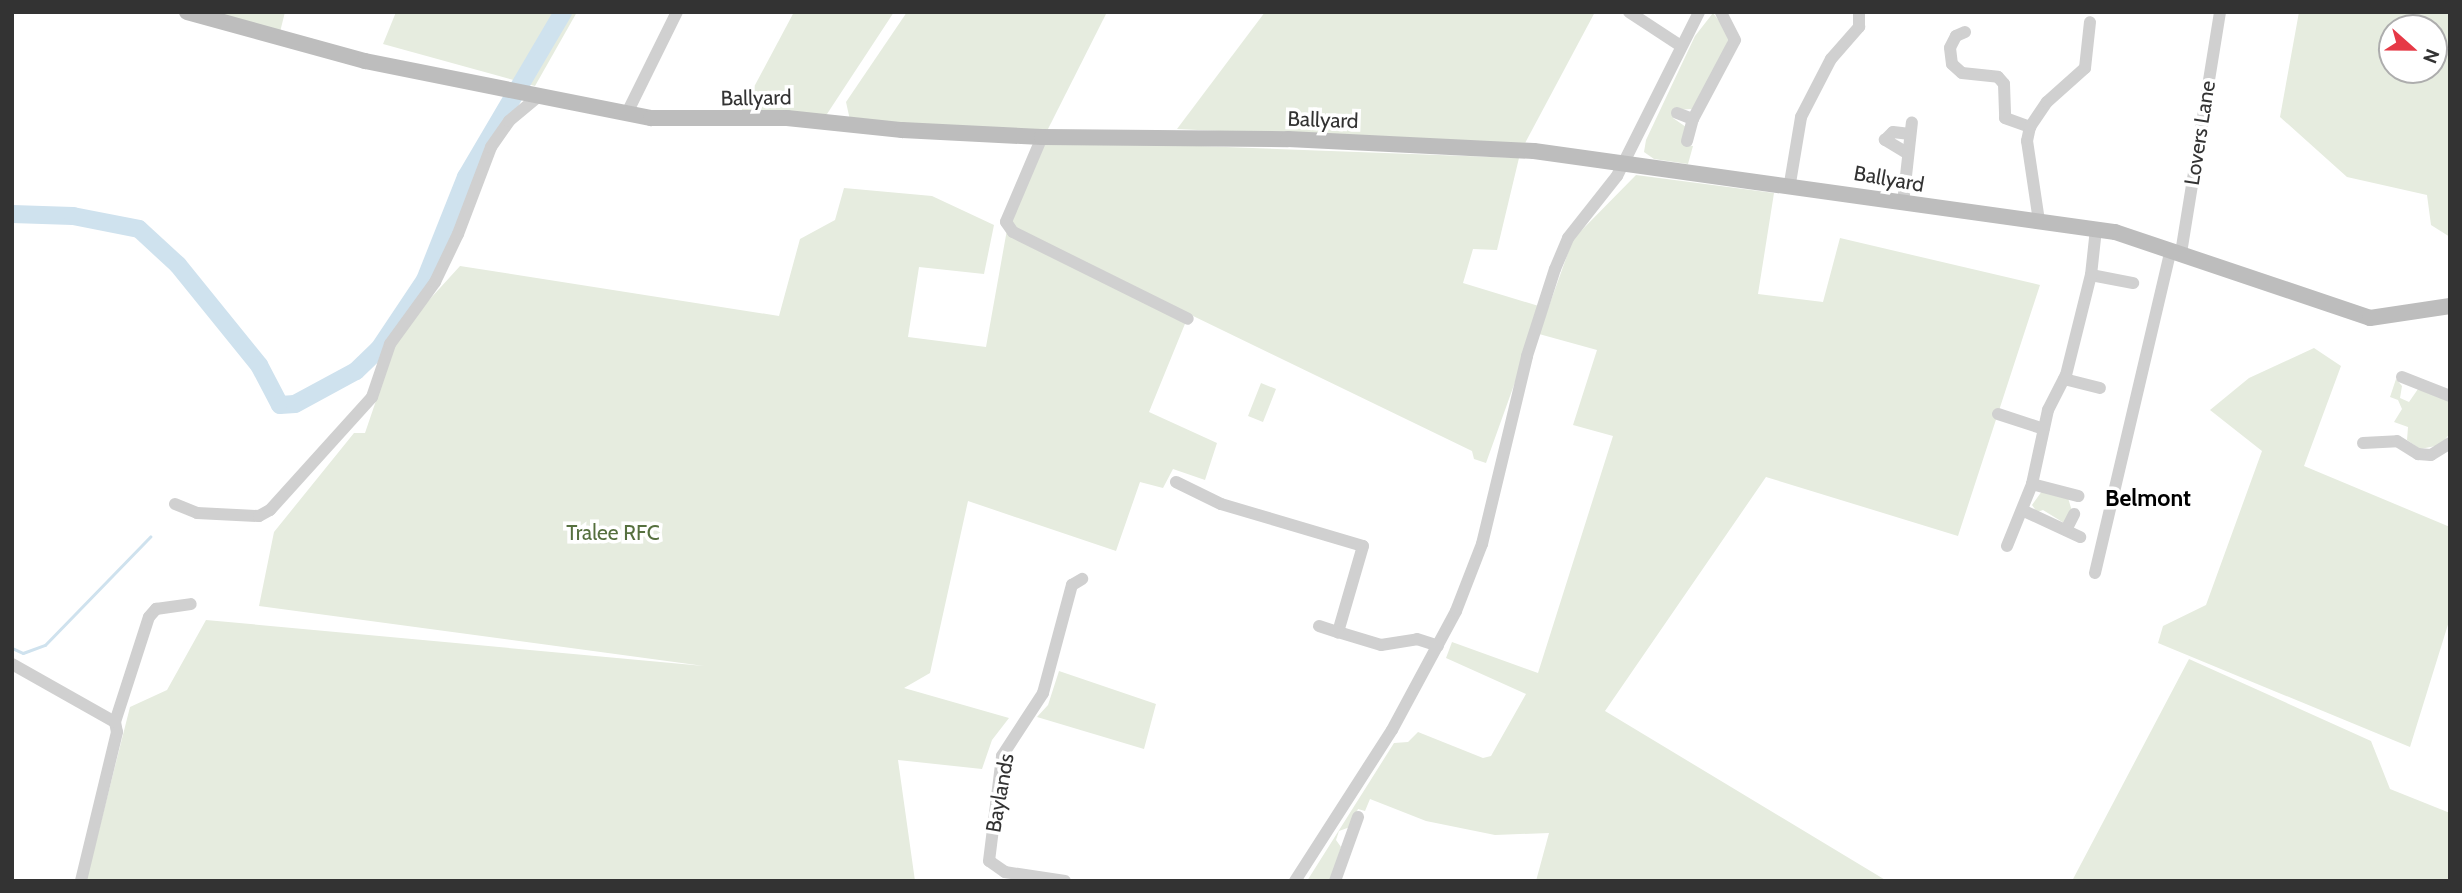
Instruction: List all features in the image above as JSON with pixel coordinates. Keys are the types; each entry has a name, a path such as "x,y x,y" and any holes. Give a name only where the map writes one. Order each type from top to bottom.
{"street":[{"name":"Ballyard","path":"187,12 365,61 627,113 682,120 787,118 902,130 1042,136 1302,140 1534,150 1790,183 1903,203 2096,229 2176,251 2370,318 2450,306"},
{"path":"627,113 677,12"},
{"path":"1629,12 1681,46"},
{"path":"1295,881 1392,730 1438,646 1482,544 1527,356 1555,269 1568,238 1626,160 1699,12"},
{"path":"1687,141 1693,119 1735,40 1721,12"},
{"path":"1790,183 1801,117 1830,59 1859,27 1859,12"},
{"name":"Lovers Lane","path":"2095,573 2176,251 2220,12"},
{"path":"2039,221 2027,141 2030,127 2047,102 2085,68 2095,24"},
{"path":"1965,32 1956,36 1950,48 1952,64 1962,73 1998,77 2004,84 2005,118 2030,127"},
{"path":"175,504 197,513 248,518 270,510 373,397 390,344 435,282 453,246 491,147 509,121 534,93"},
{"path":"1677,113 1693,119"},
{"path":"1903,203 1911,128 1893,132 1885,140 1907,153"},
{"path":"1042,136 1006,222 1013,232 1188,319"},
{"path":"2007,546 2024,511 2044,429 2064,379 2091,275 2096,229"},
{"path":"2091,275 2133,283"},
{"path":"2402,377 2450,396"},
{"path":"2064,379 2100,388"},
{"path":"1998,414 2044,429"},
{"path":"2363,443 2397,441 2418,454 2431,455 2450,443"},
{"path":"1177,482 1221,504 1363,546 1338,632"},
{"path":"2032,484 2078,496"},
{"path":"2024,511 2080,537"},
{"path":"2066,530 2074,514"},
{"name":"Baylands","path":"1065,881 1005,872 989,861 1002,756 1042,693 1072,585 1082,579"},
{"path":"81,881 117,732 115,723 149,617 156,609 191,604"},
{"path":"1319,626 1381,645 1417,639 1438,646"},
{"path":"12,664 115,723"},
{"path":"1335,881 1358,817"}],"green space":[{"path":"199,12 285,12 280,32"},
{"path":"396,12 577,12 535,86 383,44"},
{"path":"794,12 894,12 827,114 739,115"},
{"path":"907,12 1107,12 1047,131 850,120 846,102"},
{"path":"1265,12 1595,12 1524,145 1177,129"},
{"path":"2299,12 2450,12 2450,237 2431,225 2427,195 2347,177 2280,117"},
{"path":"1713,13 1729,34 1727,46 1692,109 1675,110 1673,118 1686,127 1684,145 1693,146 1688,164 1654,159 1644,152 1646,140 1695,36"},
{"name":"Tralee RFC","path":"1040,140 1519,158 1497,250 1473,249 1463,283 1542,307 1486,463 1474,459 1472,451 1189,314 1149,412 1217,443 1205,480 1173,469 1163,488 1140,482 1116,551 968,501 930,673 904,688 1009,718 992,740 982,769 898,760 915,881 86,881 130,707 167,690 206,620 704,666 259,606 274,532 354,433 365,433 399,333 460,266 779,316 800,239 835,220 844,188 932,196 994,225 984,274 919,267 908,337 986,347 1008,224"},
{"path":"1636,175 1774,193 1758,294 1823,302 1840,238 2040,285 1958,536 1766,477 1605,711 1887,881 1536,881 1549,833 1495,835 1426,821 1370,799 1365,811 1358,809 1350,827 1339,831 1336,840 1341,847 1330,881 1307,881 1394,743 1408,742 1418,732 1483,758 1491,756 1526,694 1446,658 1452,642 1538,673 1613,436 1573,425 1597,350 1539,334 1573,239"},
{"path":"2314,348 2341,366 2304,466 2450,527 2450,618 2410,747 2158,643 2163,626 2206,605 2262,451 2210,410 2249,378"},
{"path":"2396,379 2402,386 2400,398 2409,402 2418,389 2448,401 2450,433 2441,445 2420,449 2407,440 2408,427 2394,422 2402,409 2398,400 2390,397"},
{"path":"1261,383 1276,389 1263,422 1248,416"},
{"path":"2042,491 2068,498 2072,511 2064,523 2043,510 2037,512 2032,505"},
{"path":"2189,659 2371,741 2390,789 2450,813 2450,881 2072,881"},
{"path":"1059,671 1156,704 1144,749 1037,717 1048,705"}],"waterway":[{"path":"12,214 73,216 139,229 178,265 259,365 280,405 295,404 356,371 379,349 425,280 466,177 563,12"},
{"path":"12,648 23,653 45,645 150,537"}],"district":[{"name":"Belmont","path":"2148,498"}]}
